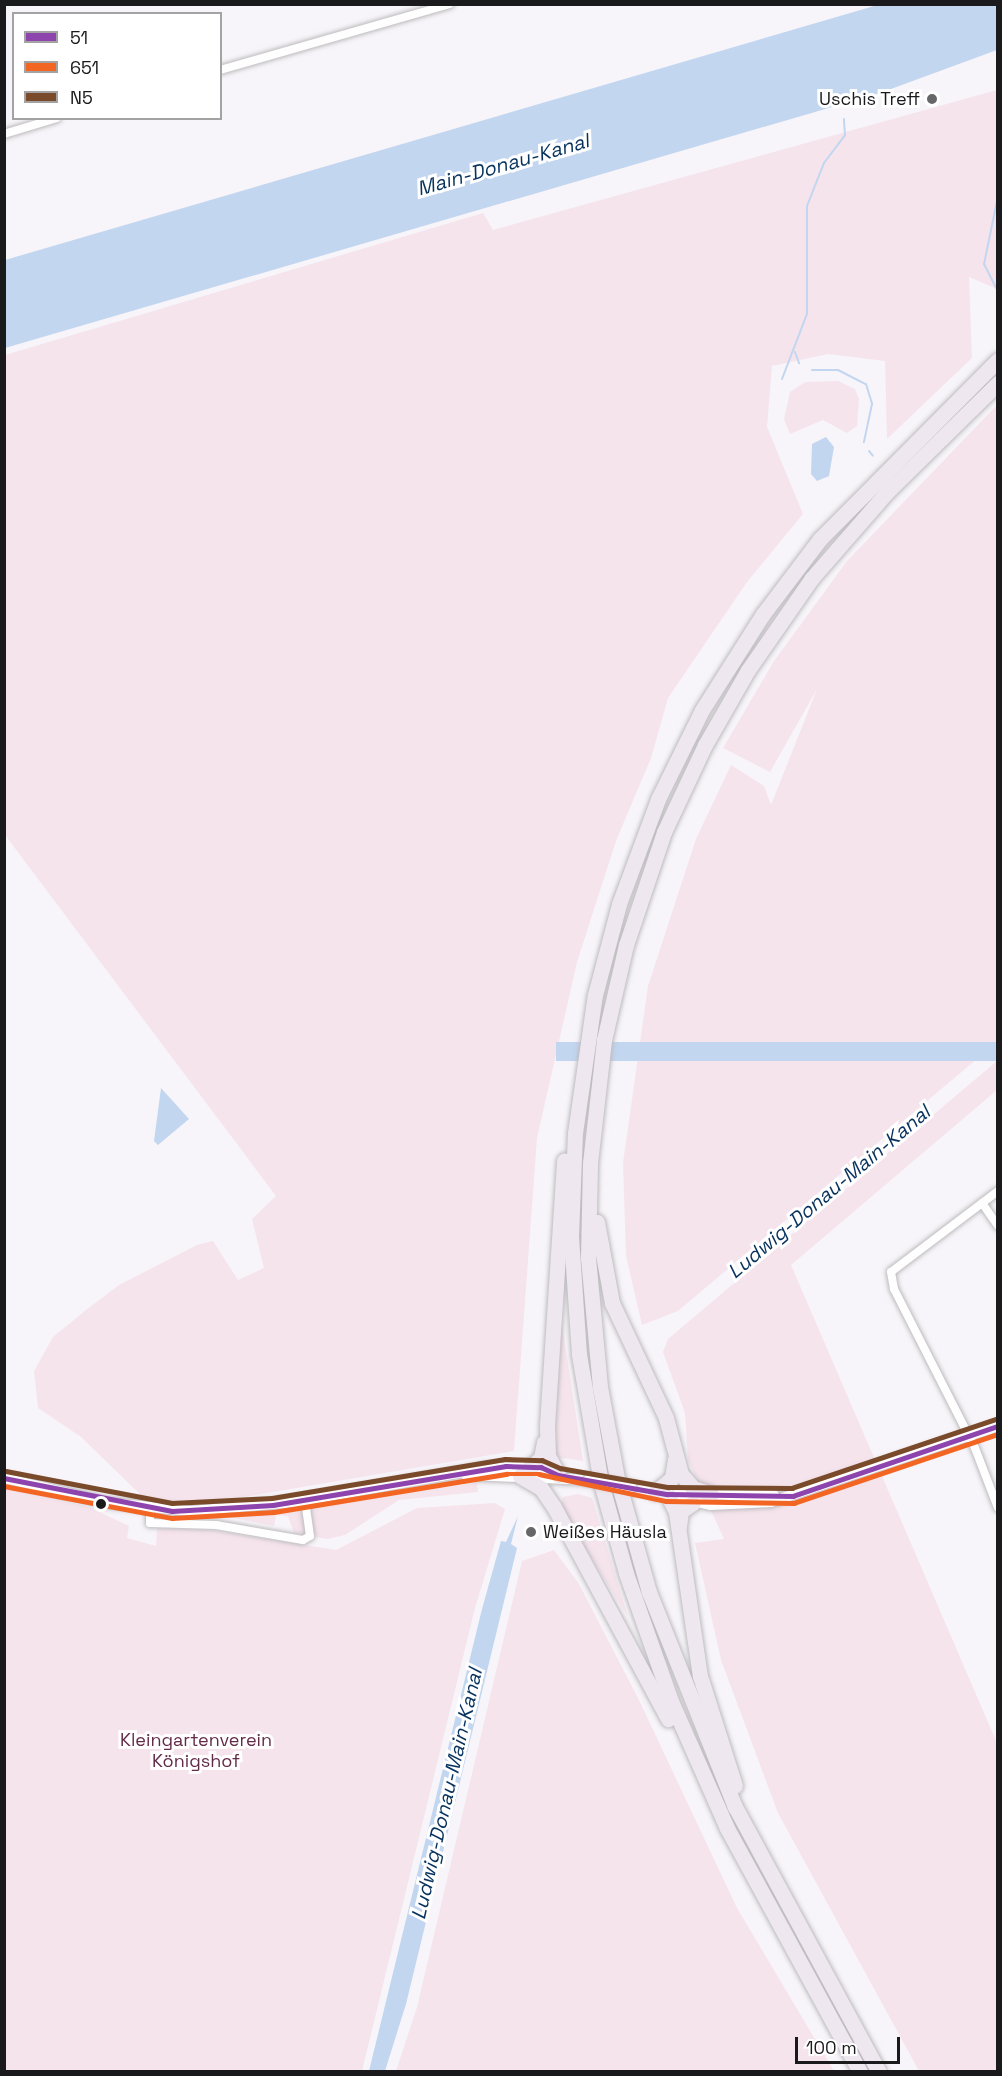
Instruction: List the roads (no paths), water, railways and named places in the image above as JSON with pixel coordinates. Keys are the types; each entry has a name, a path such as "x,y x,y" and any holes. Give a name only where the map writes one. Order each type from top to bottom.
{"highway":[{"path":"700,1769 632,1592 592,1438 572,1277 575,1133 595,995 619,904 658,799 702,710 762,614 820,539 998,360"},
{"path":"879,2072 747,1832 672,1659 617,1478 592,1320 590,1163 604,1040 626,945 664,832 705,745 748,670 812,579 887,492 998,383"},
{"path":"554,1507 554,1490 564,1476 548,1455 547,1425 558,1219 564,1163 575,1133"},
{"path":"590,1163 610,1296 666,1418 675,1456 687,1483 711,1494"},
{"path":"547,1425 542,1455 519,1471 541,1488 554,1507 700,1769 773,1920 860,2072"},
{"path":"675,1456 672,1478 661,1493 678,1532 700,1676 747,1832"},
{"path":"678,1532 681,1511 693,1503"}],"main road":[{"path":"4,1478 150,1509 222,1510 498,1471 564,1476 661,1493 693,1503 748,1504 793,1496 998,1426"},
{"path":"661,1493 793,1496"}],"street":[{"path":"222,69 450,4"},
{"path":"4,134 50,120"},
{"path":"998,1191 891,1272 894,1289 969,1436 998,1508"},
{"path":"982,1203 998,1226"},
{"path":"150,1509 150,1523 216,1525 303,1540 310,1536 305,1500"}],"water":[{"name":"Main-Donau-Kanal","path":"881,4 997,5 997,50 880,93 5,348 5,260"},
{"path":"826,437 834,447 829,476 817,481 811,474 812,444"},
{"path":"556,1042 997,1042 997,1061 556,1061"},
{"path":"161,1088 189,1119 158,1145 154,1141"},
{"name":"Ludwig-Donau-Main-Kanal","path":"518,1516 511,1544 517,1548 406,2004 385,2071 369,2071 482,1609 501,1541 506,1542"}],"waterway":[{"path":"782,379 807,314 807,206 824,163 845,135 844,119"},
{"path":"998,196 984,264 998,291"},
{"path":"795,352 799,363"},
{"path":"812,370 838,370 866,384 872,404 864,442"},
{"path":"869,451 873,456"}],"place":[{"name":"Uschis Treff","path":"932,99"},
{"name":"Weißes Häusla","path":"531,1532"}],"park label":[{"name":"Kleingartenverein Königshof","path":"196,1751"}]}
